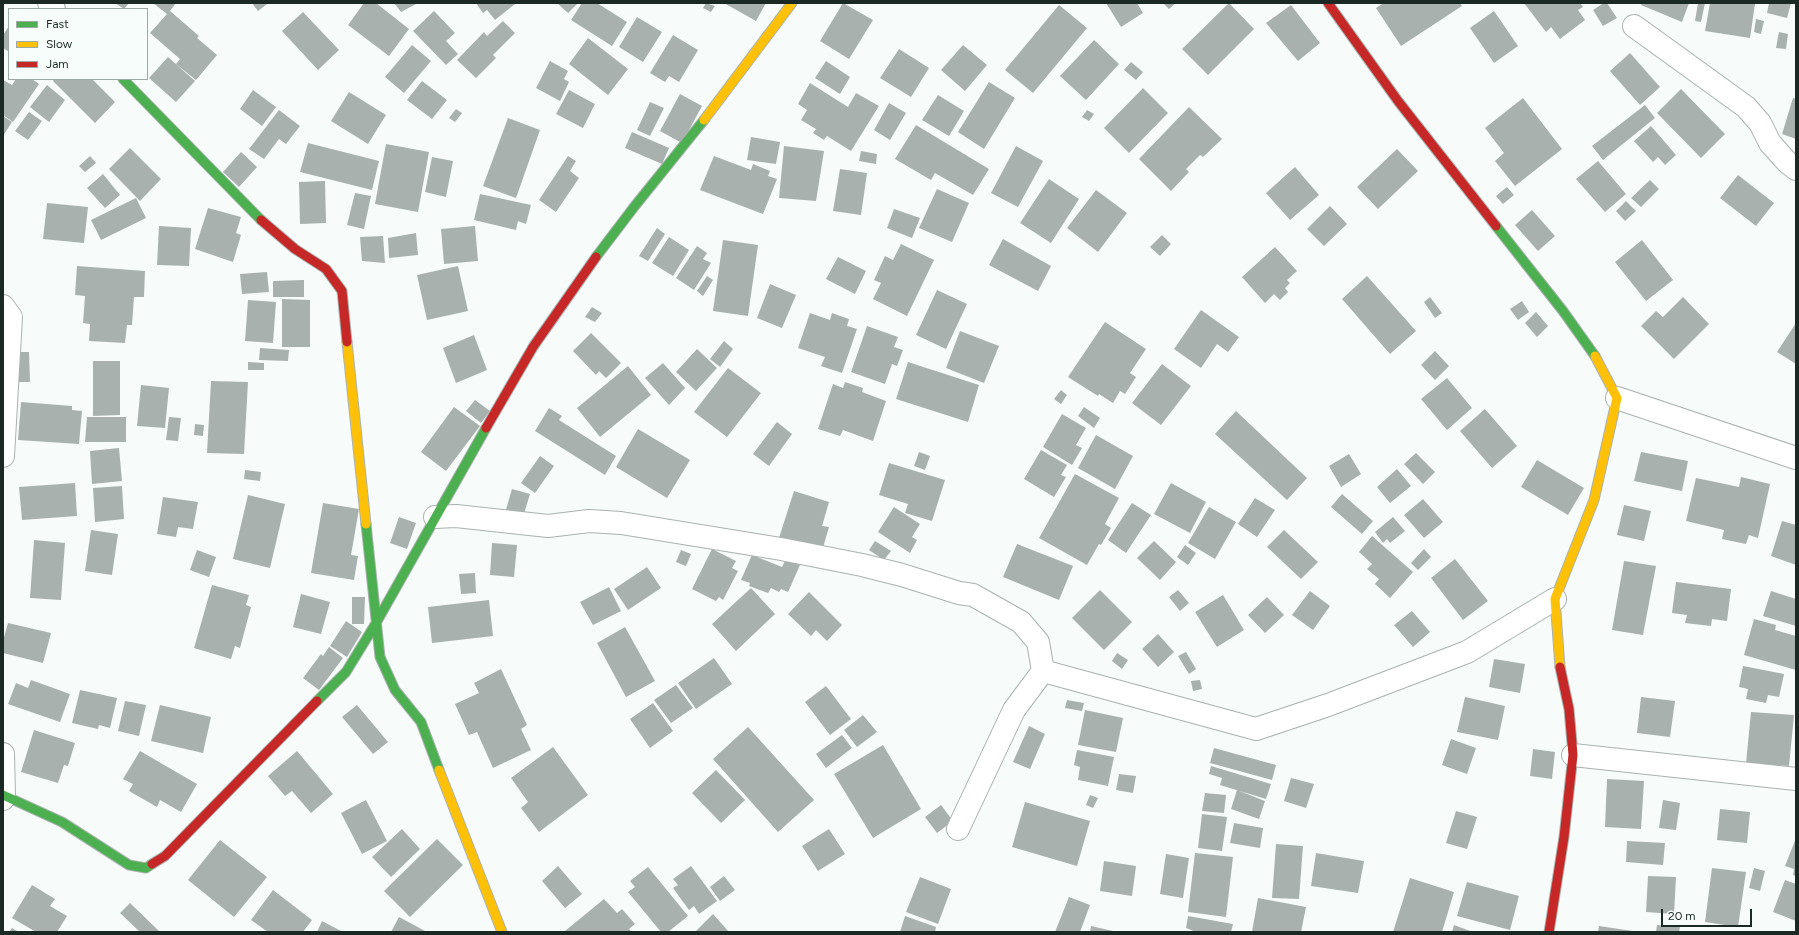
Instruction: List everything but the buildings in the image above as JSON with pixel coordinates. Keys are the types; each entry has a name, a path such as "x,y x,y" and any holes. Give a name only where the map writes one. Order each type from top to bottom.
{"street":[{"path":"3,754 3,796 62,822 129,865 146,868 165,856 346,672 376,623 533,347 581,278 634,207 686,144 792,3"},
{"path":"1328,3 1398,101 1563,311 1596,358 1617,398 1594,500 1555,599 1560,666 1569,709 1573,756 1564,837 1548,932"},
{"path":"1634,26 1746,107 1760,123 1770,143 1787,162 1796,169"},
{"path":"124,80 259,218 295,249 326,269 342,291 380,657 395,690 421,722 502,932"},
{"path":"3,306 11,317 3,456"},
{"path":"1617,398 1796,458"},
{"path":"435,517 456,516 548,526 589,521 621,522 781,549 889,571 959,593 973,595 1021,622 1038,642 1043,671 1014,710 958,829"},
{"path":"1043,671 1256,730 1328,706 1467,652 1555,599"},
{"path":"1573,756 1796,779"}],"traffic: fast":[{"path":"124,80 261,220"},
{"path":"596,257 704,120"},
{"path":"1496,226 1563,311 1595,356"},
{"path":"317,701 346,672 376,623 486,428"},
{"path":"366,524 380,657 395,690 421,722 439,770"},
{"path":"3,795 62,822 129,865 146,868 152,864"}],"traffic: slow":[{"path":"704,120 792,3"},
{"path":"347,342 366,524"},
{"path":"1560,667 1555,599 1594,500 1617,398 1595,356"},
{"path":"439,770 502,932"}],"traffic: jam":[{"path":"1328,3 1398,101 1496,226"},
{"path":"261,220 295,249 326,269 342,291 347,342"},
{"path":"486,428 533,347 596,257"},
{"path":"1549,932 1564,837 1573,755 1569,709 1560,667"},
{"path":"152,864 165,856 317,701"}]}
